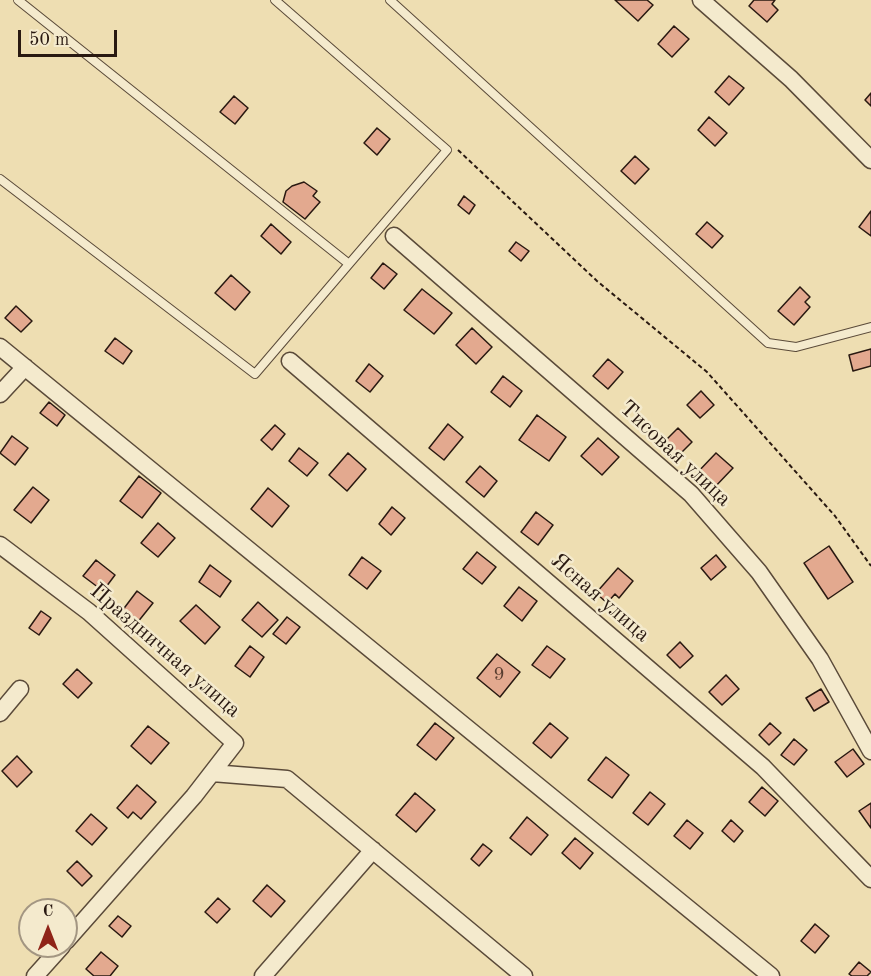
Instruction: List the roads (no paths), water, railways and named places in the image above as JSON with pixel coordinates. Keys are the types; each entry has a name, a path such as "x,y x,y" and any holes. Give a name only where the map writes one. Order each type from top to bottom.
{"street":[{"path":"701,0 791,79 871,160"},
{"name":"Тисовая улица","path":"394,236 691,494 759,572 820,658 871,751"},
{"path":"0,347 771,976"},
{"name":"Ясная улица","path":"290,361 763,767 871,879"},
{"path":"0,394 25,367"},
{"name":"Праздничная улица","path":"0,545 88,612 235,743 187,804 78,927"},
{"path":"0,713 20,689"},
{"path":"212,773 287,779 524,976"},
{"path":"270,974 373,850"},
{"path":"35,976 51,958"}],"lane":[{"path":"18,0 349,264"},
{"path":"0,179 255,374 447,150 275,0"},
{"path":"390,0 768,343 796,347 871,327"}]}
